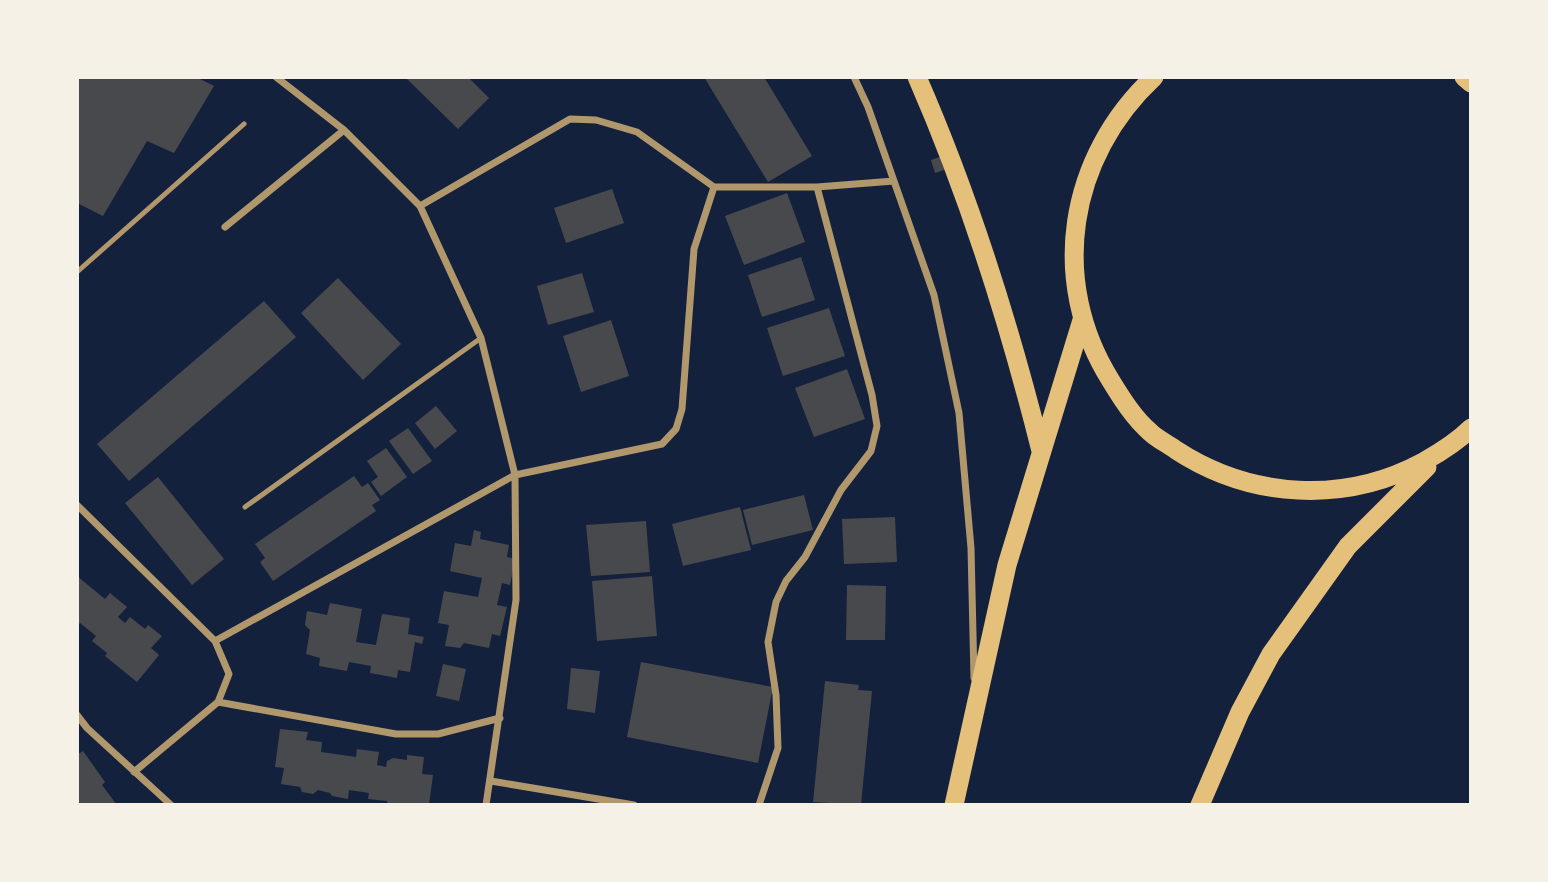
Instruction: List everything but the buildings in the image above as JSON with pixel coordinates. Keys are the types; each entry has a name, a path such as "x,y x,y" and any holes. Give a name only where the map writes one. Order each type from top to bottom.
{"highway":[{"path":"918,77 986,253 1007,320 1041,454"},
{"path":"1154,77 1116,120 1091,166 1076,216 1073,268 1082,320 1098,362 1122,399 1150,433 1188,458 1229,477 1272,488 1328,490 1361,486 1403,472 1442,452"},
{"path":"1464,77 1471,83"},
{"path":"954,805 1007,565 1082,320"},
{"path":"1200,805 1240,712 1271,654 1348,546 1442,452 1469,432"}],"street":[{"path":"276,77 344,130 420,206 481,338 515,475 516,600 486,805"},
{"path":"855,77 934,295 959,413 971,548 975,713"},
{"path":"420,206 570,119 596,120 637,132 714,187 817,187 894,181"},
{"path":"225,227 344,130"},
{"path":"215,641 515,475 662,444 676,429 682,409 694,249 714,187"},
{"path":"759,805 778,748 776,695 768,642 776,602 786,581 805,557 841,490 871,451 877,426 872,395 817,187"},
{"path":"77,505 215,641 229,674 218,702 134,772"},
{"path":"218,702 396,734 438,734 500,718"},
{"path":"77,715 87,728 172,805"},
{"path":"491,781 634,805"}],"lane":[{"path":"77,272 244,124"},
{"path":"245,506 481,338"}]}
